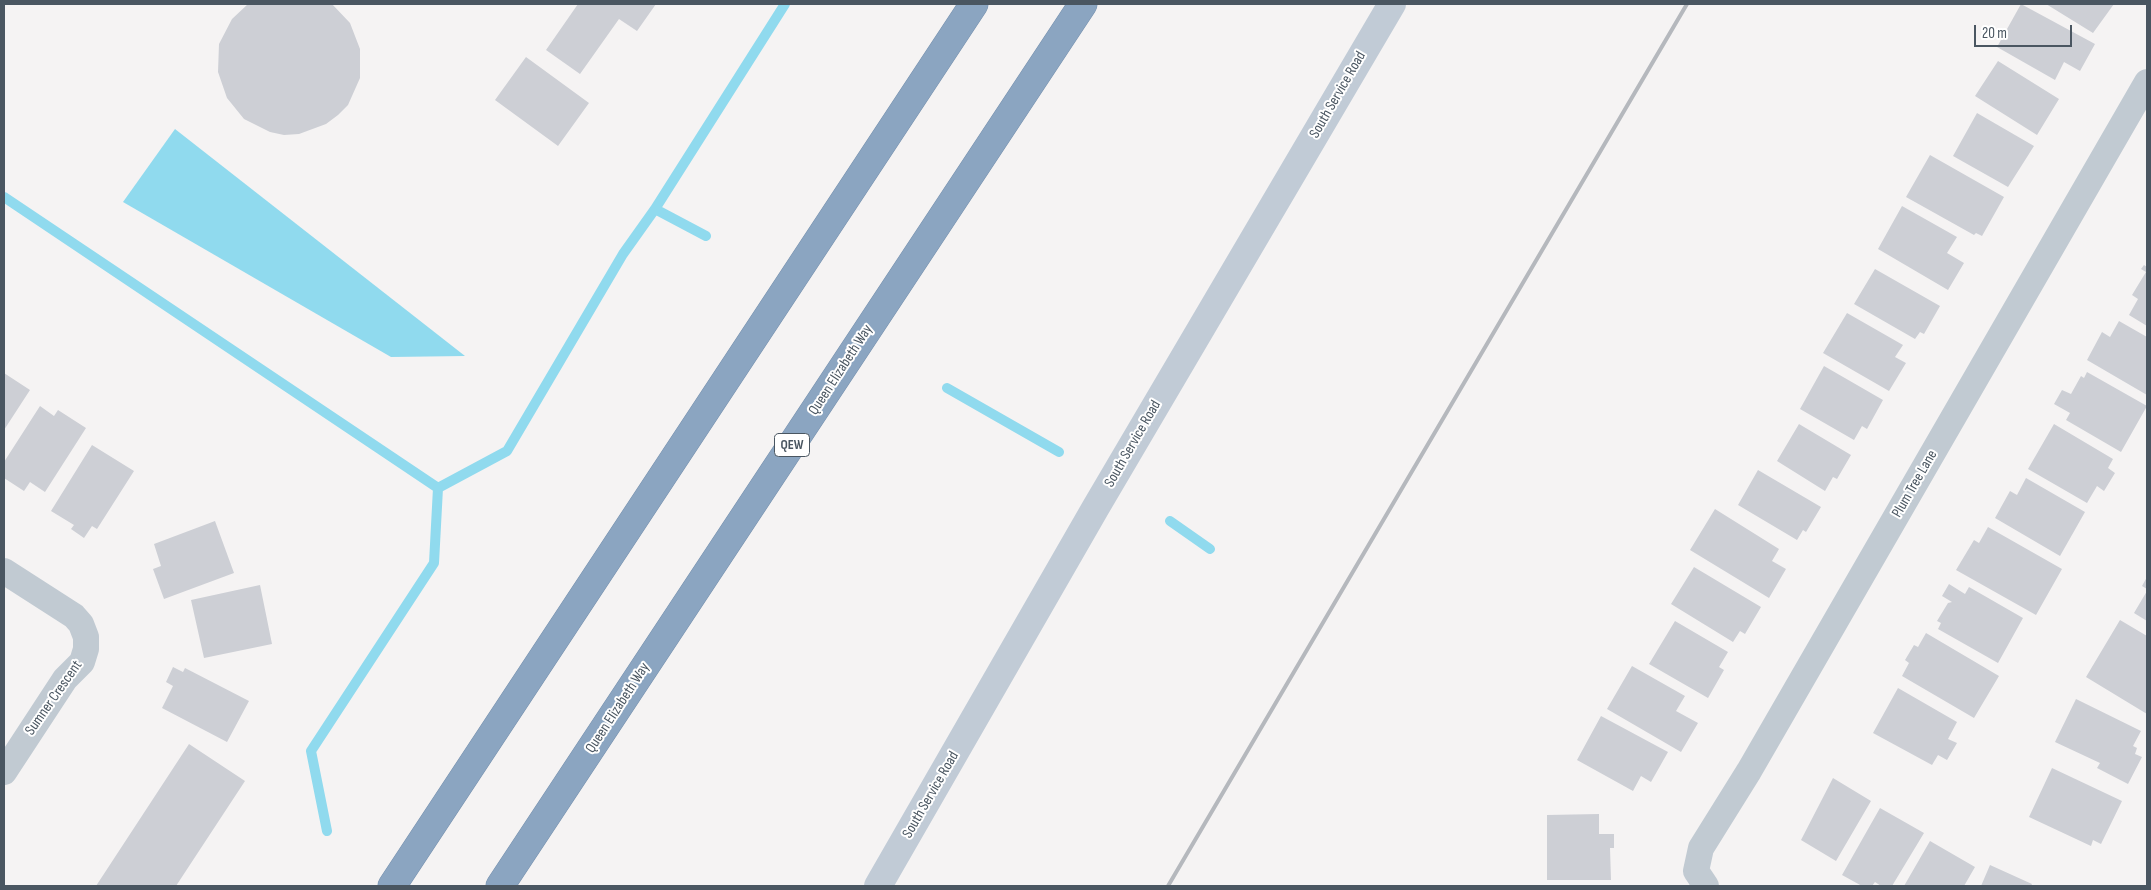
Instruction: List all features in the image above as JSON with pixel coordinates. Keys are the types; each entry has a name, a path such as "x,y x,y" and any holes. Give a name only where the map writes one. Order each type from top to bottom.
{"highway":[{"path":"392,886 974,4"},
{"name":"Queen Elizabeth Way","path":"500,886 1083,4"}],"street":[{"name":"South Service Road","path":"878,886 1096,507 1392,4"},
{"name":"Plum Tree Lane","path":"1706,886 1696,871 1701,848 1754,763 2147,82"},
{"name":"Sumner Crescent","path":"4,571 74,616 81,624 86,637 86,649 82,662 65,679 4,772"}],"water":[{"path":"175,129 465,356 391,357 123,202"}],"building":[{"path":"248,4 332,4 350,23 360,49 360,78 348,105 326,124 299,134 284,135 270,132 244,119 227,98 218,72 219,44 232,19"},
{"path":"578,4 656,4 637,31 619,19 580,74 546,50"},
{"path":"2021,4 2095,44 2080,71 2064,62 2055,80 1997,47"},
{"path":"2046,4 2114,4 2093,33"},
{"path":"526,57 589,103 558,146 495,100"},
{"path":"1998,61 2059,99 2037,135 1975,96"},
{"path":"1977,113 2034,146 2008,187 1953,156"},
{"path":"1930,155 2004,197 1982,236 1976,233 1974,235 1906,197"},
{"path":"1902,206 1957,237 1947,253 1964,263 1948,290 1878,249"},
{"path":"2144,265 2147,267 2147,326 2129,315 2138,299 2132,295 2146,272 2141,269"},
{"path":"1875,269 1940,306 1924,334 1920,332 1915,339 1854,304"},
{"path":"1847,313 1903,345 1895,357 1906,363 1889,391 1823,353"},
{"path":"2119,321 2147,337 2147,395 2087,360 2102,332 2110,337"},
{"path":"1824,366 1883,400 1867,429 1862,426 1854,440 1800,409"},
{"path":"2087,372 2147,406 2121,452 2066,420 2070,413 2054,404 2062,390 2071,394 2081,376 2084,378"},
{"path":"4,373 30,390 4,430"},
{"path":"40,406 54,416 58,410 86,428 45,492 30,482 24,491 4,478 4,462"},
{"path":"1799,424 1851,455 1837,479 1833,477 1825,491 1777,461"},
{"path":"2054,424 2113,459 2108,468 2115,473 2104,491 2097,486 2087,503 2028,469"},
{"path":"92,445 134,471 97,529 92,526 84,538 71,529 74,525 51,511"},
{"path":"1758,470 1821,507 1806,532 1803,530 1797,540 1738,505"},
{"path":"2026,478 2085,512 2060,556 1995,518 2010,491 2017,495"},
{"path":"1715,509 1779,549 1772,561 1786,569 1769,598 1690,550"},
{"path":"215,521 234,573 164,599 153,569 161,566 154,544"},
{"path":"1988,527 2062,569 2036,615 1956,570 1974,540 1979,543"},
{"path":"1694,567 1761,607 1745,634 1740,631 1733,642 1671,604"},
{"path":"2147,577 2147,589 2142,586"},
{"path":"1949,584 1965,594 1969,587 2023,618 1998,663 1938,629 1941,623 1937,621 1948,603 1952,602 1942,596"},
{"path":"260,585 272,644 204,658 191,600"},
{"path":"2147,591 2147,621 2134,613"},
{"path":"2120,620 2147,636 2147,714 2086,677"},
{"path":"1675,621 1728,652 1719,667 1724,670 1708,698 1649,664"},
{"path":"1926,633 1999,676 1974,718 1902,676 1909,663 1905,660 1914,645 1918,647"},
{"path":"1632,666 1685,696 1676,711 1698,723 1681,752 1607,709"},
{"path":"173,667 183,672 185,668 249,701 227,742 162,708 173,686 166,682"},
{"path":"1898,688 1957,722 1948,739 1957,743 1947,760 1938,755 1932,765 1873,733"},
{"path":"2076,699 2141,731 2133,746 2137,748 2135,754 2142,757 2128,784 2097,768 2100,763 2055,742"},
{"path":"1601,716 1668,752 1651,782 1641,776 1633,791 1577,760"},
{"path":"189,744 245,781 176,886 96,886"},
{"path":"2052,768 2122,801 2101,844 2093,840 2091,846 2029,817"},
{"path":"1833,778 1871,801 1836,861 1801,840"},
{"path":"1880,808 1924,833 1892,886 1881,886 1875,882 1872,886 1862,886 1842,875"},
{"path":"1599,814 1599,834 1614,834 1614,848 1610,848 1611,880 1547,880 1547,815"},
{"path":"1930,841 1975,867 1964,886 1904,886"},
{"path":"1990,865 2032,884 2031,886 1981,886"}],"waterway":[{"path":"438,488 507,451 623,254 655,209 785,4"},
{"path":"4,197 438,488"},
{"path":"655,209 706,236"},
{"path":"947,388 1059,452"},
{"path":"327,831 311,751 434,563 438,488"},
{"path":"1170,521 1210,549"}],"railway":[{"path":"1168,886 1687,4"}]}
